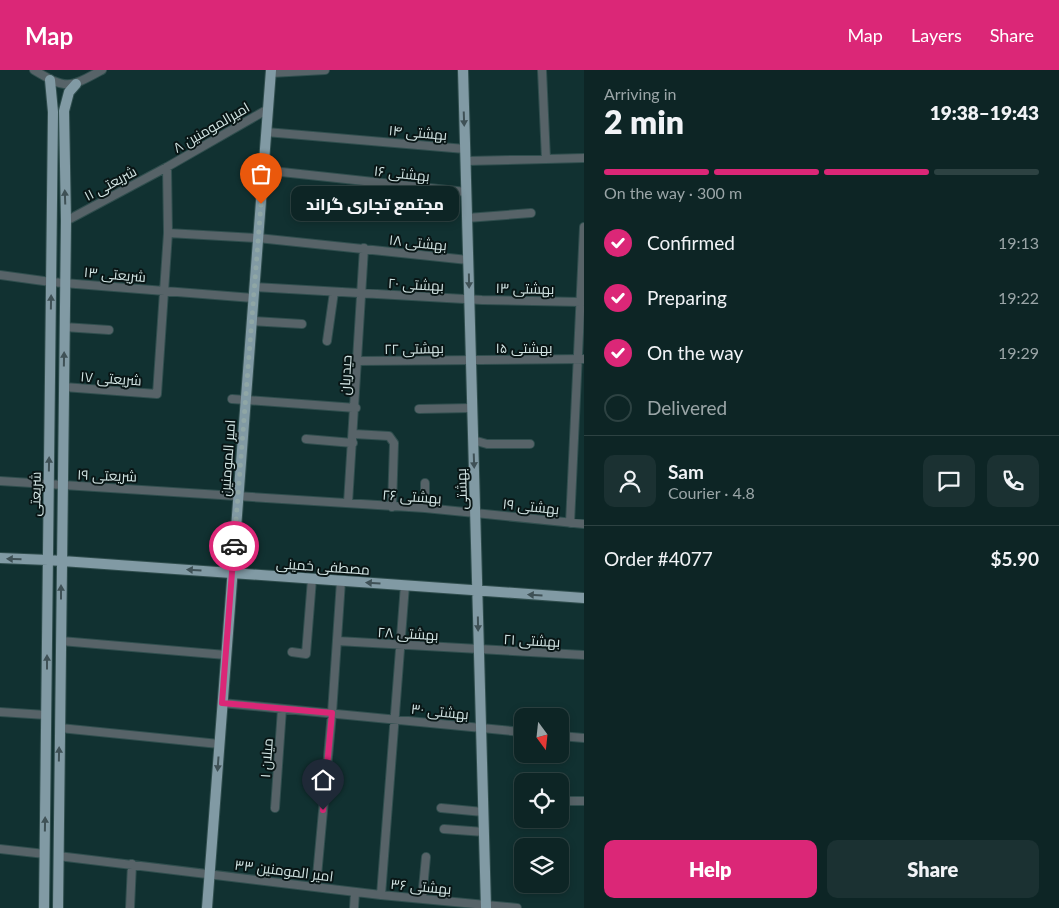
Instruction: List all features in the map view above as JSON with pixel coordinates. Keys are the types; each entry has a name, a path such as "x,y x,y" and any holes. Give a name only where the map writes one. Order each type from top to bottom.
{"main road":[{"name":"بهشتی","path":"463,70 486,906"},
{"name":"امیر المومنین","path":"207,908 271,72"},
{"name":"شریعتی","path":"50,80 58,112 66,221 58,908"},
{"name":"شریعتی","path":"44,908 51,282 58,112 69,92 76,84"},
{"name":"مصطفی خمینی","path":"0,558 584,598"}],"street":[{"path":"34,70 62,85 76,84 102,70"},
{"path":"271,72 325,70"},
{"path":"542,70 546,159"},
{"name":"امیرالمومنین ۸","path":"167,167 268,109"},
{"name":"بهشتی ۱۴","path":"266,132 465,148"},
{"path":"466,161 584,158"},
{"path":"164,291 168,233 167,167"},
{"name":"شریعتی ۱۱","path":"66,221 167,167"},
{"name":"بهشتی ۱۶","path":"263,170 466,192"},
{"path":"467,218 531,213"},
{"path":"570,523 580,359 580,302 584,227"},
{"name":"بهشتی ۱۸","path":"168,233 258,238 468,260"},
{"name":"حیدریان","path":"348,504 356,408 364,248"},
{"name":"شریعتی ۱۳","path":"0,275 51,282 254,298"},
{"name":"بهشتی ۲۰","path":"254,287 469,299"},
{"name":"شریعتی ۱۷","path":"64,387 157,394 164,291"},
{"path":"327,341 334,292"},
{"name":"بهشتی ۱۳","path":"469,299 580,302"},
{"path":"252,320 302,324"},
{"path":"64,327 109,330"},
{"name":"بهشتی ۲۲","path":"358,361 471,359"},
{"name":"بهشتی ۱۵","path":"471,359 580,359"},
{"path":"232,399 356,408"},
{"path":"419,409 472,408"},
{"path":"354,434 389,436 394,443 392,507"},
{"path":"306,439 353,443"},
{"path":"473,440 487,444 530,444"},
{"name":"شریعتی ۱۹","path":"0,481 238,496"},
{"path":"425,483 425,508"},
{"name":"بهشتی ۲۶","path":"238,496 425,508 475,514"},
{"name":"بهشتی ۱۹","path":"475,514 584,524"},
{"path":"292,652 306,654 312,579"},
{"path":"316,887 332,713 341,581"},
{"path":"381,895 402,645 405,585"},
{"path":"61,641 226,656"},
{"name":"بهشتی ۲۸","path":"337,642 479,650"},
{"name":"بهشتی ۲۱","path":"479,650 584,655"},
{"name":"بهشتی ۳۰","path":"222,703 514,731"},
{"name":"میلان ۱","path":"275,808 282,709"},
{"path":"0,712 46,715"},
{"path":"60,728 219,744"},
{"path":"569,737 584,738"},
{"path":"569,801 584,801"},
{"path":"441,808 483,812"},
{"path":"444,829 484,832"},
{"path":"0,848 45,854"},
{"name":"امیر المومنین ۳۳","path":"58,856 355,892"},
{"path":"422,899 426,857"},
{"path":"130,908 132,864"},
{"path":"354,908 355,892"},
{"name":"بهشتی ۳۶","path":"355,892 517,908"}],"way so far":[{"path":"234,546 261,204"}],"place":[{"name":"مجتمع تجاری گراند","path":"261,204"}],"route":[{"path":"234,546 222,703 332,713 323,810"}]}
